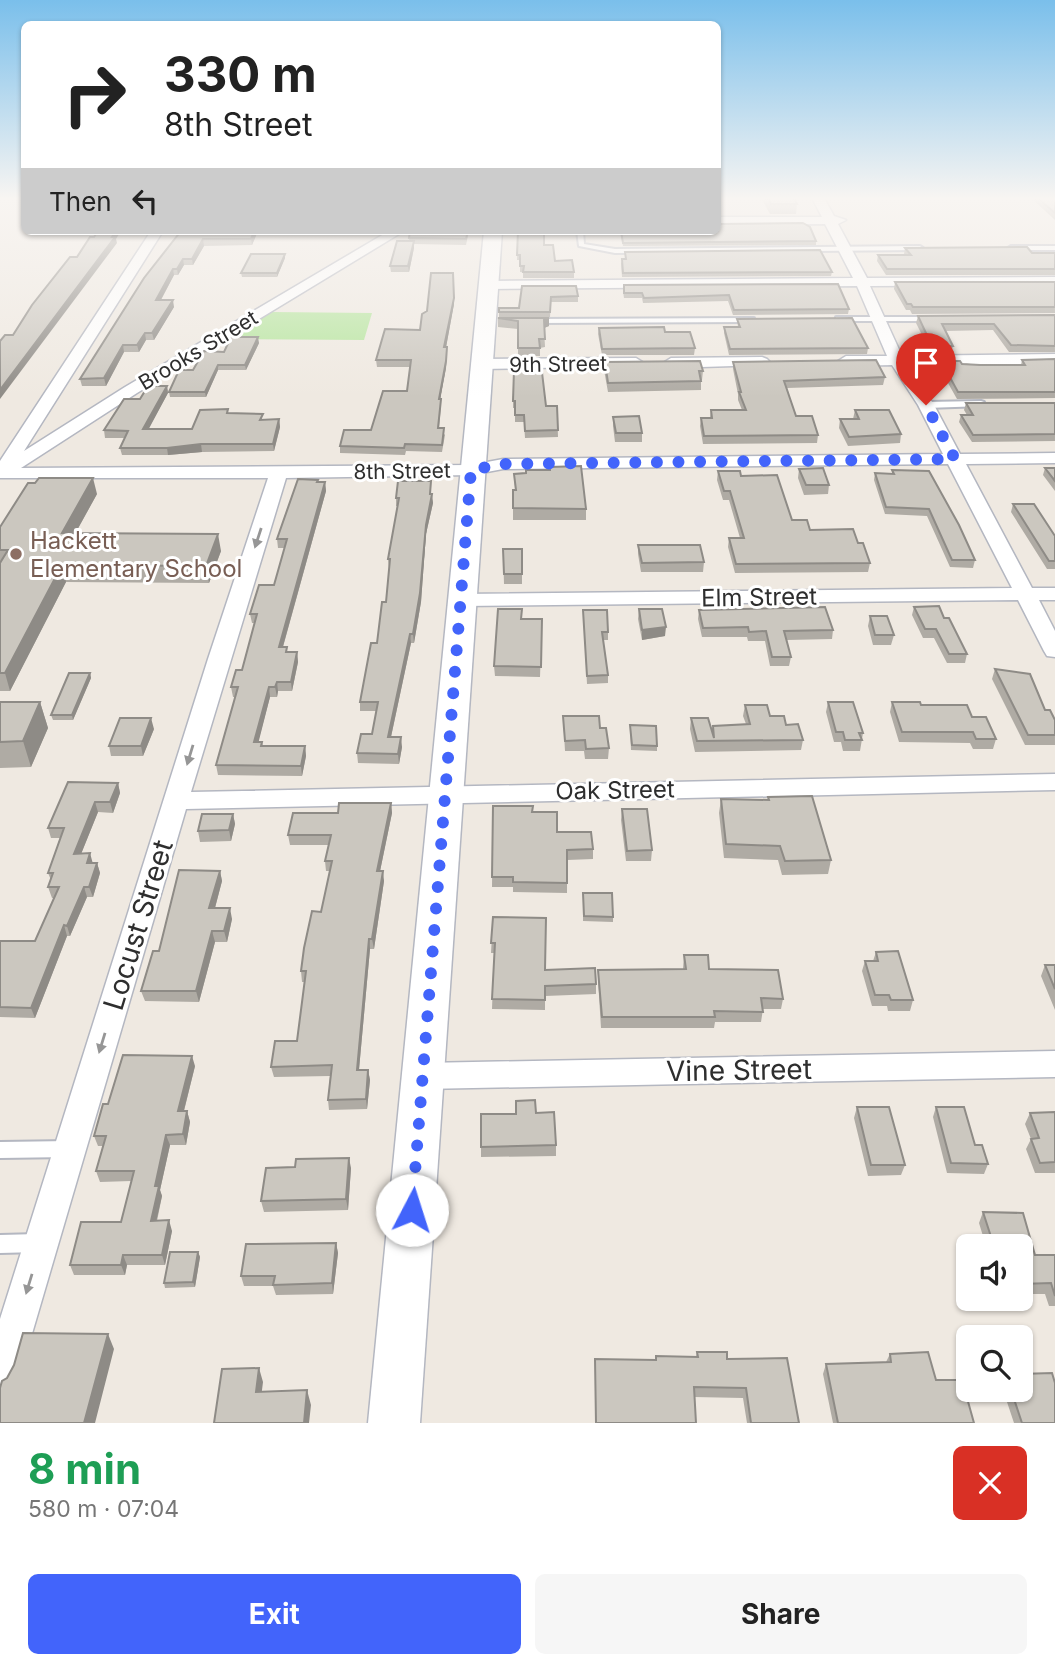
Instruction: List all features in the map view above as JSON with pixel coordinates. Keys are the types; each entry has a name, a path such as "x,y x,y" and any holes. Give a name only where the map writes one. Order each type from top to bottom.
{"street":[{"path":"0,473 136,264"},
{"name":"Brooks Street","path":"0,473 131,390 342,264"},
{"path":"394,1423 471,470 482,364 492,321 488,285 490,264"},
{"path":"852,264 897,360 926,405 1055,651"},
{"path":"488,285 1055,281"},
{"path":"828,361 1055,359"},
{"name":"9th Street","path":"482,364 772,362"},
{"name":"8th Street","path":"0,473 279,473 471,470 503,464 1055,458"},
{"name":"Locust Street","path":"0,1378 279,473"},
{"name":"Elm Street","path":"462,600 1055,594"},
{"name":"Oak Street","path":"176,801 444,793 1055,782"},
{"name":"Vine Street","path":"423,1076 1055,1064"}],"lane":[{"path":"834,319 945,318"},
{"path":"527,321 764,320"},
{"path":"926,405 991,404"},
{"path":"0,1150 70,1149"},
{"path":"0,1244 41,1243"}],"green space":[{"path":"271,312 372,313 364,340 227,339"}],"building":[{"path":"64,264 94,264 0,390 0,341 5,335 13,335 32,305"},
{"path":"155,264 180,264 177,269 173,269 156,300 173,300 152,333 145,333 137,345 123,345 104,378 80,379"},
{"path":"246,264 281,264 277,273 241,273"},
{"path":"573,264 574,272 523,272 524,266 520,266"},
{"path":"622,264 828,264 832,272 623,273"},
{"path":"884,264 1055,264 1055,269 887,269"},
{"path":"431,273 453,273 454,298 444,347 447,347 446,361 439,399 438,428 444,428 442,445 405,444 404,448 340,446 344,430 371,430 383,391 407,391 411,360 376,360 385,329 420,330 422,314 427,311"},
{"path":"895,282 1055,282 1055,307 913,307 907,304"},
{"path":"838,284 849,309 734,310 729,295 644,298 642,293 624,293 624,285"},
{"path":"522,286 576,286 578,296 551,297 550,312 499,312 499,308 519,308"},
{"path":"1055,315 1055,346 1011,345 994,324 942,324 953,346 932,346 918,316"},
{"path":"498,318 549,318 544,320 545,339 539,339 540,348 518,348 518,321"},
{"path":"852,318 868,348 730,349 724,327 740,327 737,319"},
{"path":"664,327 665,332 690,332 695,348 602,349 599,328"},
{"path":"231,337 258,337 245,365 218,365 205,392 169,392 179,370 193,370 204,351 224,352"},
{"path":"1055,359 1055,392 958,392 941,361 980,365 1025,365 1022,360"},
{"path":"876,360 885,377 784,381 796,416 812,416 818,435 704,436 701,418 712,418 711,410 746,410 733,362"},
{"path":"700,361 703,371 699,371 701,381 608,383 605,362"},
{"path":"519,364 541,364 546,406 557,406 558,430 525,431 524,415 515,415 514,370 519,370"},
{"path":"148,386 167,386 143,429 192,429 200,410 228,409 227,413 263,414 260,420 279,419 273,444 120,448 128,431 104,430 124,399 140,399"},
{"path":"966,403 1055,403 1055,434 973,435 961,415 973,415"},
{"path":"855,410 889,410 901,434 849,437 840,419 859,419"},
{"path":"639,416 642,433 616,433 613,417"},
{"path":"581,466 586,509 513,508 513,490 516,490 514,474 526,473 526,470 550,470 550,467"},
{"path":"823,468 829,485 806,485 799,469"},
{"path":"1045,468 1055,468 1055,481"},
{"path":"892,470 929,471 975,560 952,560 929,509 886,507 875,473 894,474"},
{"path":"718,471 740,471 741,476 777,475 792,520 807,520 810,530 853,529 858,543 863,543 870,563 736,564 729,538 744,538 730,491 724,491"},
{"path":"39,478 93,478 62,533 218,534 206,566 62,565 5,673 0,673 0,563 8,550 0,550 0,527 28,483 35,483"},
{"path":"298,479 325,482 279,647 287,647 286,652 297,652 291,682 277,682 275,687 269,687 254,742 262,742 261,746 305,746 301,766 216,765 238,687 231,687 236,670 242,670 257,614 250,614 259,585 274,585 287,539 277,539"},
{"path":"398,481 431,481 432,494 413,634 410,634 388,737 401,737 398,754 357,753 361,734 372,734 378,702 360,702 371,643 377,643 382,602 386,602 388,559 399,498 396,498"},
{"path":"1013,504 1034,504 1055,536 1055,561 1049,561"},
{"path":"638,545 700,545 704,562 642,563"},
{"path":"503,549 522,549 522,574 504,574"},
{"path":"939,606 944,618 949,618 967,654 949,654 936,629 925,629 914,607"},
{"path":"825,607 833,630 784,631 791,657 772,657 766,631 749,632 748,627 703,628 699,610"},
{"path":"498,609 522,609 521,619 542,619 541,667 494,666"},
{"path":"639,609 662,609 666,627 642,630"},
{"path":"583,610 607,610 608,632 602,632 608,675 587,676"},
{"path":"870,616 887,616 894,635 875,635"},
{"path":"995,669 1030,674 1045,710 1050,710 1055,720 1055,735 1028,735"},
{"path":"69,673 90,673 72,715 51,715"},
{"path":"0,702 40,702 23,741 0,742"},
{"path":"828,702 853,702 863,733 859,733 862,740 845,740 843,732 836,732"},
{"path":"892,702 967,705 972,717 986,717 996,739 976,739 973,732 902,732"},
{"path":"745,705 767,705 770,716 784,716 786,725 798,724 803,740 697,741 691,718 708,718 714,738 713,726 750,724"},
{"path":"563,716 599,716 600,728 606,728 609,748 586,749 585,740 565,741"},
{"path":"120,718 151,718 141,746 109,746"},
{"path":"630,725 656,726 657,746 632,745"},
{"path":"68,782 118,783 110,802 95,802 74,854 90,853 87,863 97,863 89,887 84,887 67,926 64,925 31,1008 0,1007 0,941 35,941 59,887 48,887 53,873 48,873 64,828 48,828"},
{"path":"812,796 831,860 785,861 780,846 726,844 721,799 769,800 768,797"},
{"path":"339,803 391,803 377,871 383,871 372,939 369,939 357,1070 368,1070 366,1099 328,1100 332,1065 271,1067 275,1041 297,1041 306,971 301,971 304,948 312,911 321,912 332,861 325,861 331,835 288,835 293,813 338,813"},
{"path":"493,806 533,806 532,812 557,812 557,832 591,832 593,849 567,850 567,883 513,882 513,877 492,877"},
{"path":"622,809 647,809 652,850 627,851"},
{"path":"202,814 233,814 229,830 198,831"},
{"path":"179,870 220,871 209,908 230,908 224,931 212,931 196,991 141,991 153,951 159,951"},
{"path":"583,893 612,893 613,917 584,916"},
{"path":"493,917 546,918 545,970 595,968 596,984 545,986 545,1000 492,999 495,943 491,943"},
{"path":"898,951 913,1000 891,1000 889,995 875,995 865,961 878,961 876,952"},
{"path":"684,955 708,955 709,969 778,970 783,999 761,998 763,1012 714,1011 715,1017 602,1017 598,970 686,969"},
{"path":"1045,965 1055,965 1055,989"},
{"path":"123,1055 192,1056 178,1111 187,1111 183,1134 166,1135 155,1186 159,1186 151,1221 169,1220 162,1255 123,1255 121,1265 70,1265 81,1222 121,1222 134,1171 96,1171 106,1136 94,1136 103,1104 108,1104"},
{"path":"535,1100 536,1113 554,1112 556,1145 481,1147 481,1114 516,1114 516,1101"},
{"path":"857,1107 889,1107 905,1165 871,1165"},
{"path":"936,1107 964,1107 975,1145 982,1145 988,1164 951,1163"},
{"path":"1055,1112 1055,1162 1040,1163 1031,1139 1039,1138 1030,1113"},
{"path":"349,1158 346,1199 261,1201 266,1168 295,1167 296,1159"},
{"path":"983,1212 1023,1213 1029,1234 990,1234"},
{"path":"336,1243 332,1283 273,1285 275,1276 241,1276 246,1244"},
{"path":"1033,1248 1035,1255 1055,1255 1055,1296 1051,1283 1033,1284"},
{"path":"170,1252 198,1252 193,1282 164,1283"},
{"path":"23,1333 108,1334 84,1423 0,1423 0,1388 14,1365"},
{"path":"697,1352 727,1352 727,1359 787,1358 799,1423 751,1423 746,1388 694,1387 696,1423 596,1423 595,1359 656,1360 656,1356 698,1357"},
{"path":"928,1352 936,1380 956,1380 956,1402 968,1402 974,1423 838,1423 826,1364 891,1362 890,1354"},
{"path":"259,1368 256,1392 307,1390 304,1423 214,1423 222,1369"},
{"path":"1052,1373 1055,1383 1055,1423 1022,1423 1015,1402 1033,1402 1033,1374"}],"place":[{"name":"Hackett Elementary School","path":"16,554"}],"route":[{"path":"412,1210 471,470 503,464 955,459 926,405"}]}
